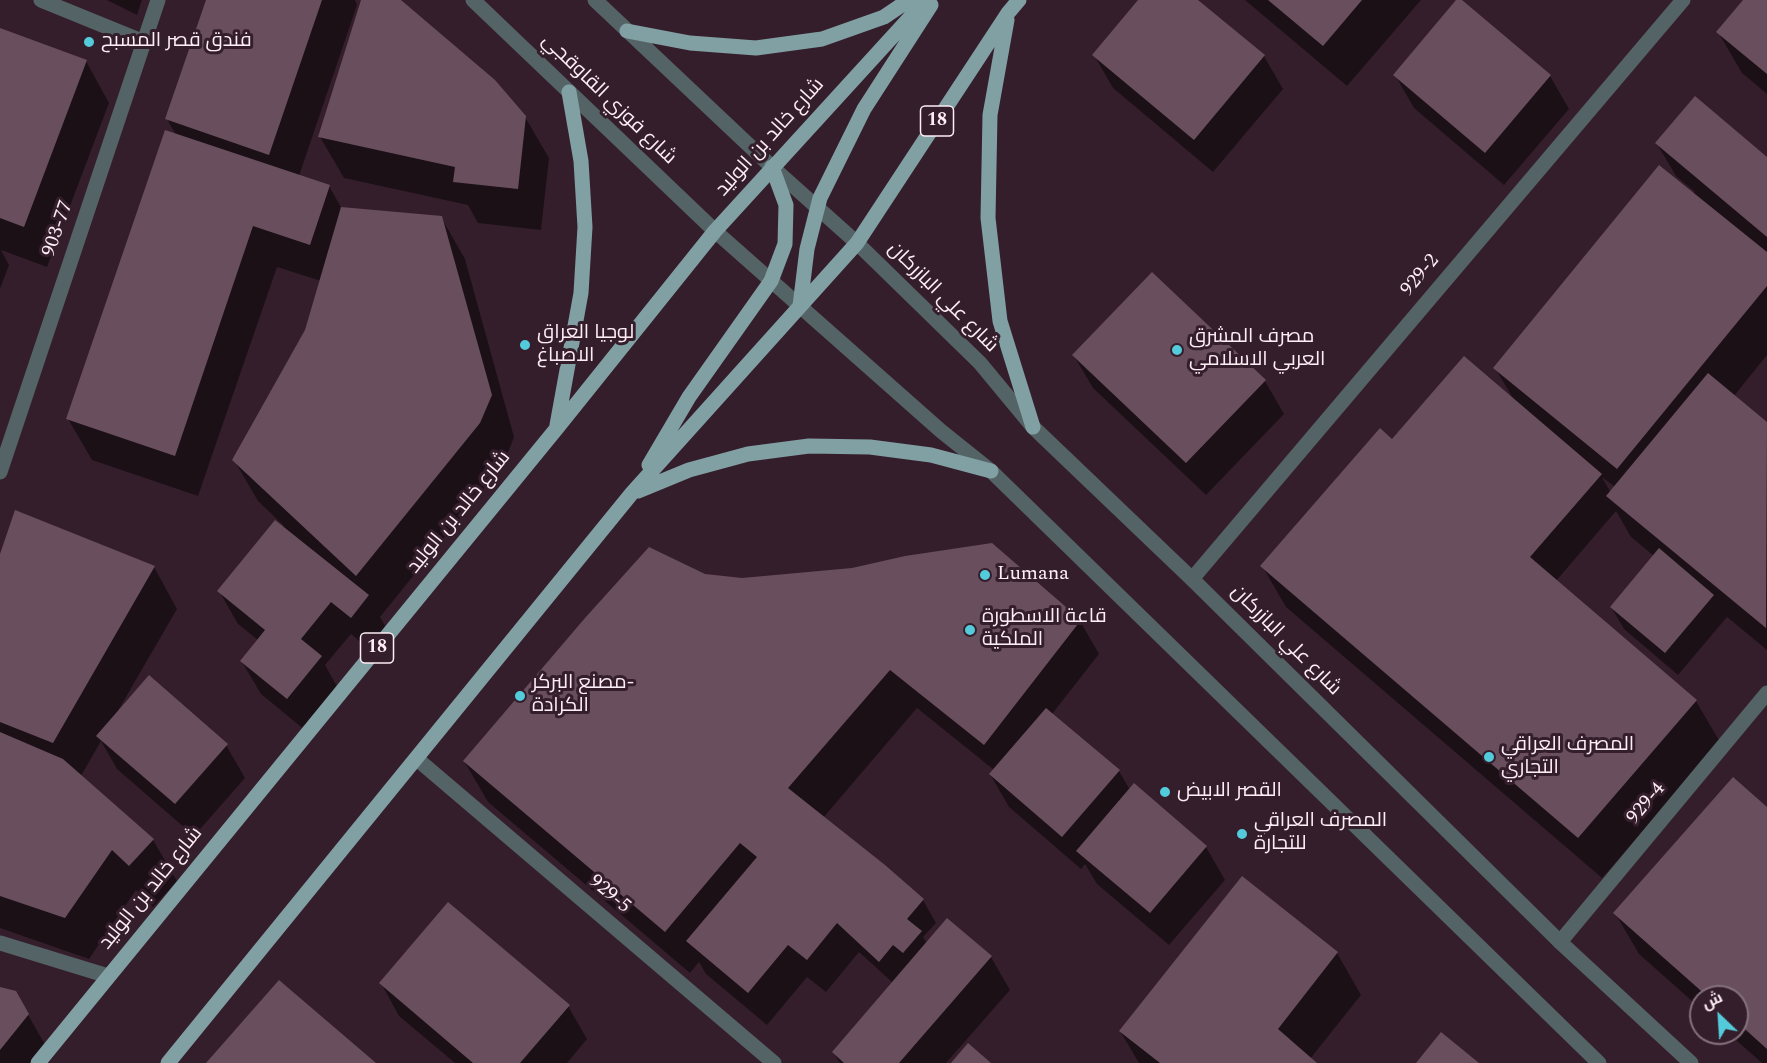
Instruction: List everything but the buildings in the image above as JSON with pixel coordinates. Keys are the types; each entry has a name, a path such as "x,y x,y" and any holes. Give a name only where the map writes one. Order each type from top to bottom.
{"main road":[{"path":"627,31 690,43 756,48 822,39 884,17 909,0"},
{"name":"شارع خالد بن الوليد","path":"38,1063 715,231 926,0"},
{"path":"800,307 807,249 820,198 864,109 934,0"},
{"name":"18","path":"168,1063 632,493 857,243 1008,13 1019,0"},
{"path":"1008,13 990,115 987,218 1000,321 1033,427"},
{"path":"557,428 581,293 585,227 581,161 569,92"},
{"path":"632,493 689,397 771,281 785,244 786,205 772,168"},
{"path":"632,493 689,470 738,457 809,447 870,447 931,455 991,471"}],"street":[{"path":"41,0 144,42"},
{"name":"903-77","path":"0,470 158,0"},
{"name":"شارع فوزي القاوقجي","path":"473,0 715,231 800,307"},
{"path":"595,0 772,168"},
{"name":"929-2","path":"1192,579 1683,0"},
{"name":"شارع علي البازركان","path":"772,168 857,243 980,363 1033,427 1192,579 1560,942 1691,1063"},
{"path":"800,307 941,431 991,471 1599,1063"},
{"name":"929-4","path":"1560,942 1767,693"},
{"name":"929-5","path":"417,759 774,1063"},
{"path":"0,943 108,976"}],"place":[{"name":"فندق قصر المسبح","path":"89,42"},
{"name":"لوجيا العراق الاصباغ","path":"525,345"},
{"name":"مصرف المشرق العربي الاسلامي","path":"1177,350"},
{"name":"Lumana","path":"985,575"},
{"name":"قاعة الاسطورة الملكية","path":"970,630"},
{"name":"مصنع البركر- الكرادة","path":"520,696"},
{"name":"المصرف العراقي التجاري","path":"1489,757"},
{"name":"القصر الابيض","path":"1165,792"},
{"name":"المصرف العراقي للتجارة","path":"1242,834"}]}
